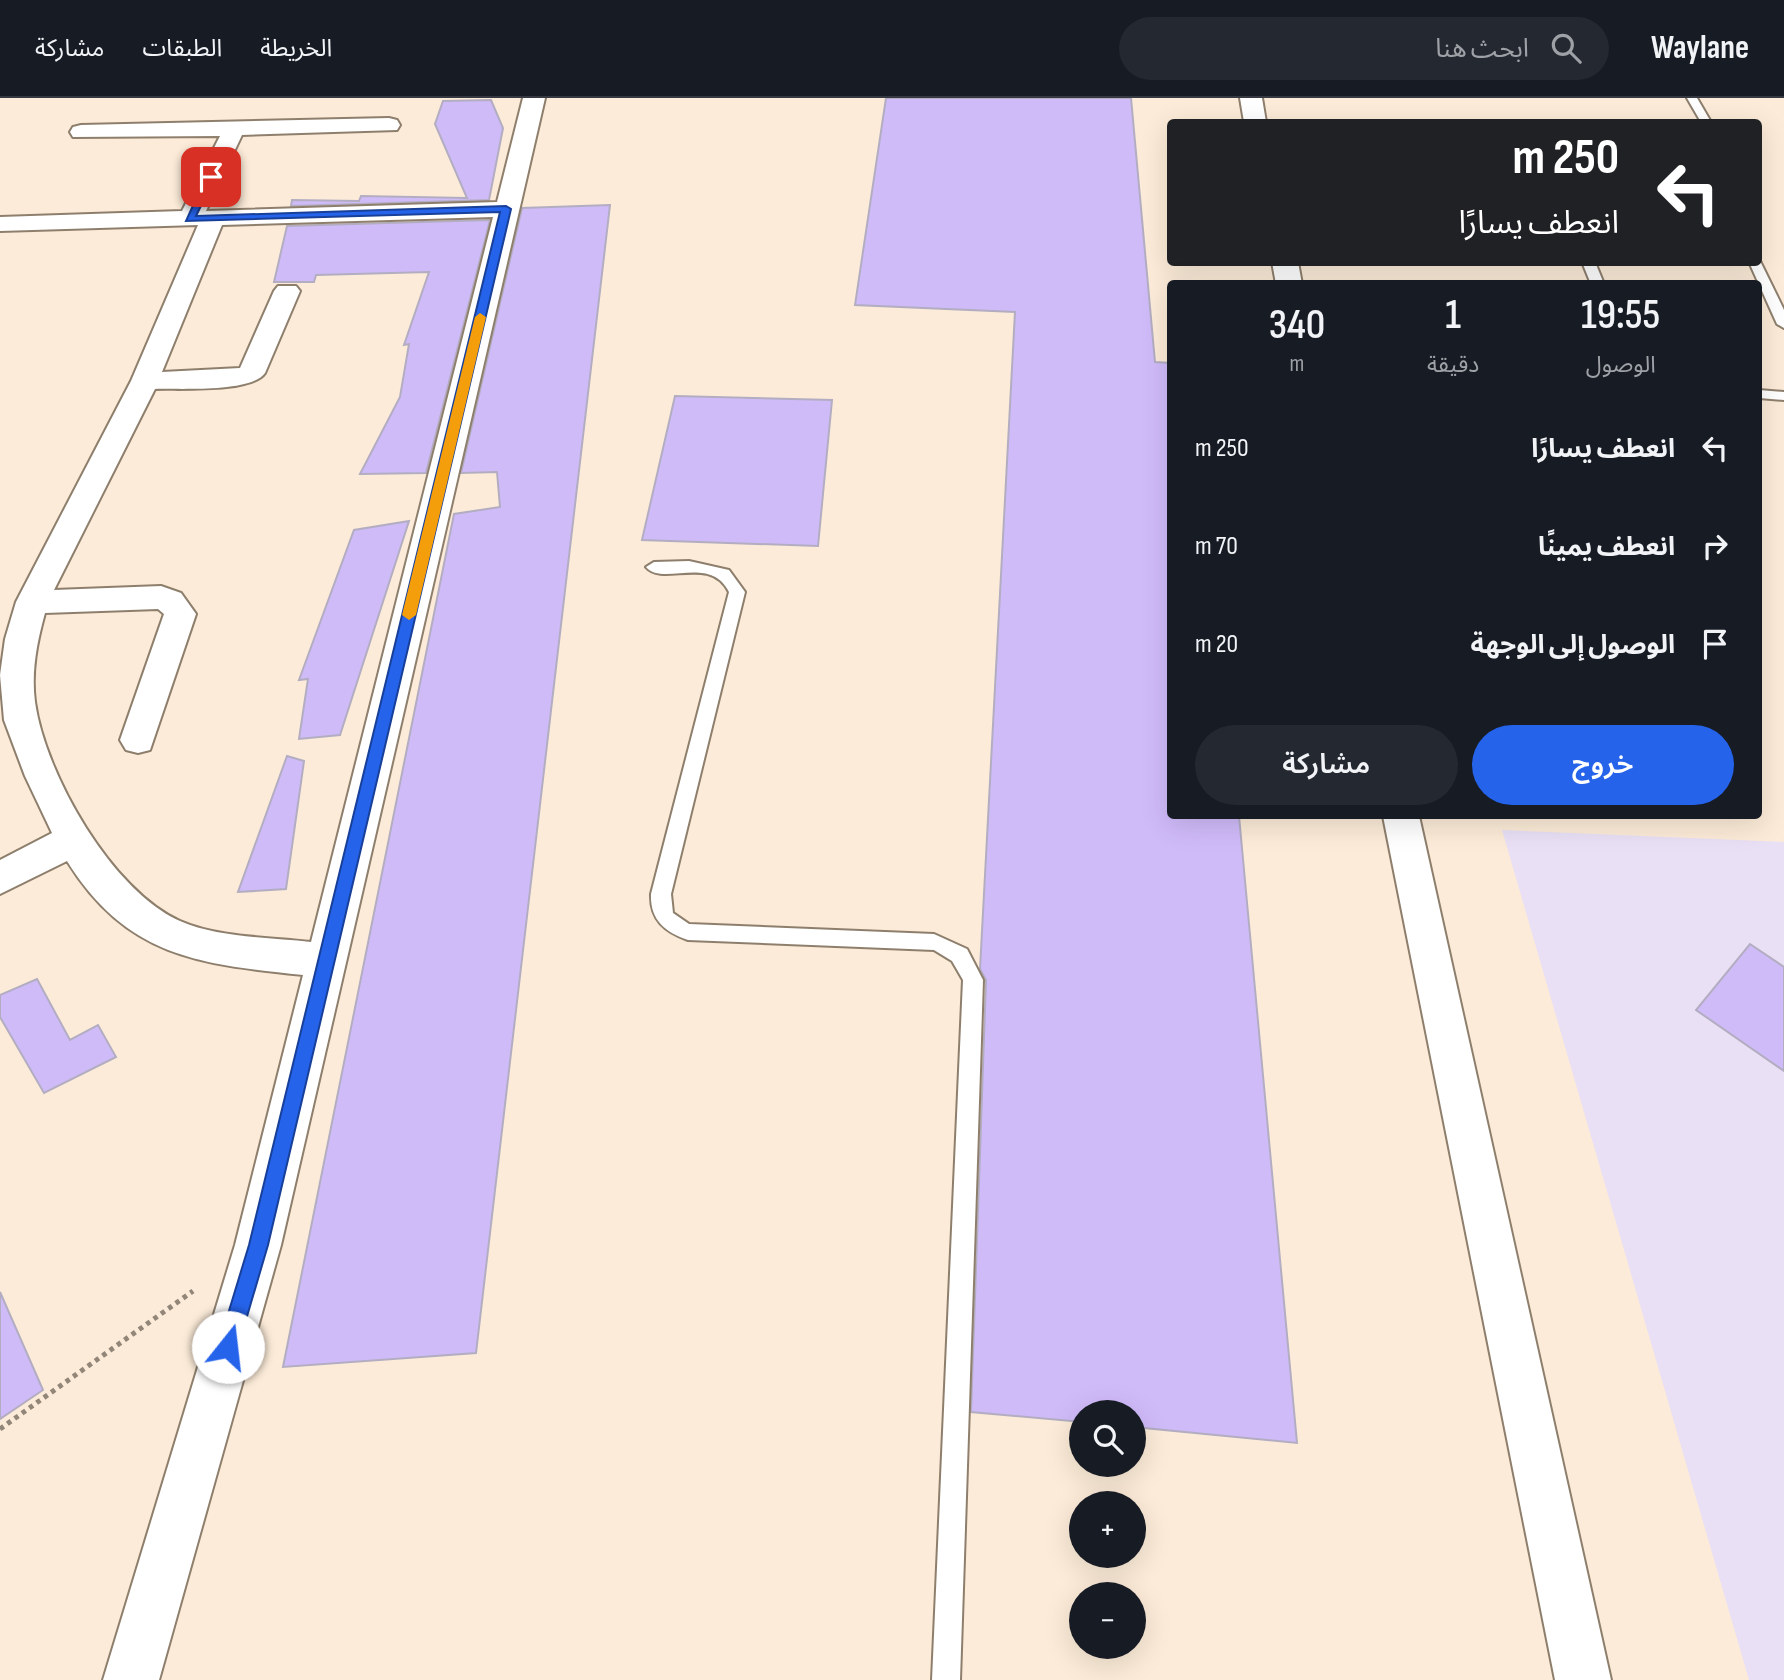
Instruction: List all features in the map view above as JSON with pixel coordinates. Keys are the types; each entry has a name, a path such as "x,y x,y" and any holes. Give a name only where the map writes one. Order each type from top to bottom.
{"street":[{"path":"131,1680 258,1245 534,98"},
{"path":"1251,98 1254,119"},
{"path":"81,132 389,125"},
{"path":"234,129 145,381 32,602 21,635 16,669 18,703 26,736 72,840 108,891 135,915 169,934 210,946 327,961"},
{"path":"0,224 506,209"},
{"path":"145,381 235,378 251,373 287,291"},
{"path":"32,602 144,596 161,597 175,603 180,614 138,740"},
{"path":"1402,819 1583,1680"},
{"path":"0,878 72,840"}],"lane":[{"path":"1692,98 1704,119"},
{"path":"1757,266 1784,324"},
{"path":"1762,394 1784,396"},
{"path":"654,567 717,570 734,583 737,592 661,894 660,907 664,919 688,932 934,942 961,955 970,966 973,980 946,1680"}],"path":[{"path":"0,1429 258,1245"}],"shaded area":[{"path":"1502,830 1784,842 1784,1680 1749,1680"}],"building":[{"path":"886,98 1131,98 1155,362 1167,363 1167,819 1239,819 1297,1443 1146,1428 1146,1400 1069,1400 1069,1421 971,1412 986,980 980,969 1015,312 855,305"},
{"path":"491,100 503,128 489,200 291,206 292,200 359,201 361,196 467,198 435,124 443,101"},
{"path":"610,205 476,1353 283,1367 454,514 500,507 497,472 461,473 522,208"},
{"path":"490,220 426,473 360,474 400,397 409,344 404,345 429,272 316,275 314,282 274,282 287,226"},
{"path":"675,396 832,400 818,546 642,540"},
{"path":"409,521 340,735 299,739 308,679 299,680 354,530"},
{"path":"287,756 304,761 286,889 238,892"},
{"path":"1750,944 1784,967 1784,1071 1696,1010"},
{"path":"37,979 70,1040 98,1025 116,1057 44,1093 0,1017 0,995"},
{"path":"0,1292 43,1390 0,1419"}],"slow traffic":[{"path":"409,615 480,317"}],"route":[{"path":"211,177 190,219 506,209 258,1245 228,1347"}]}
